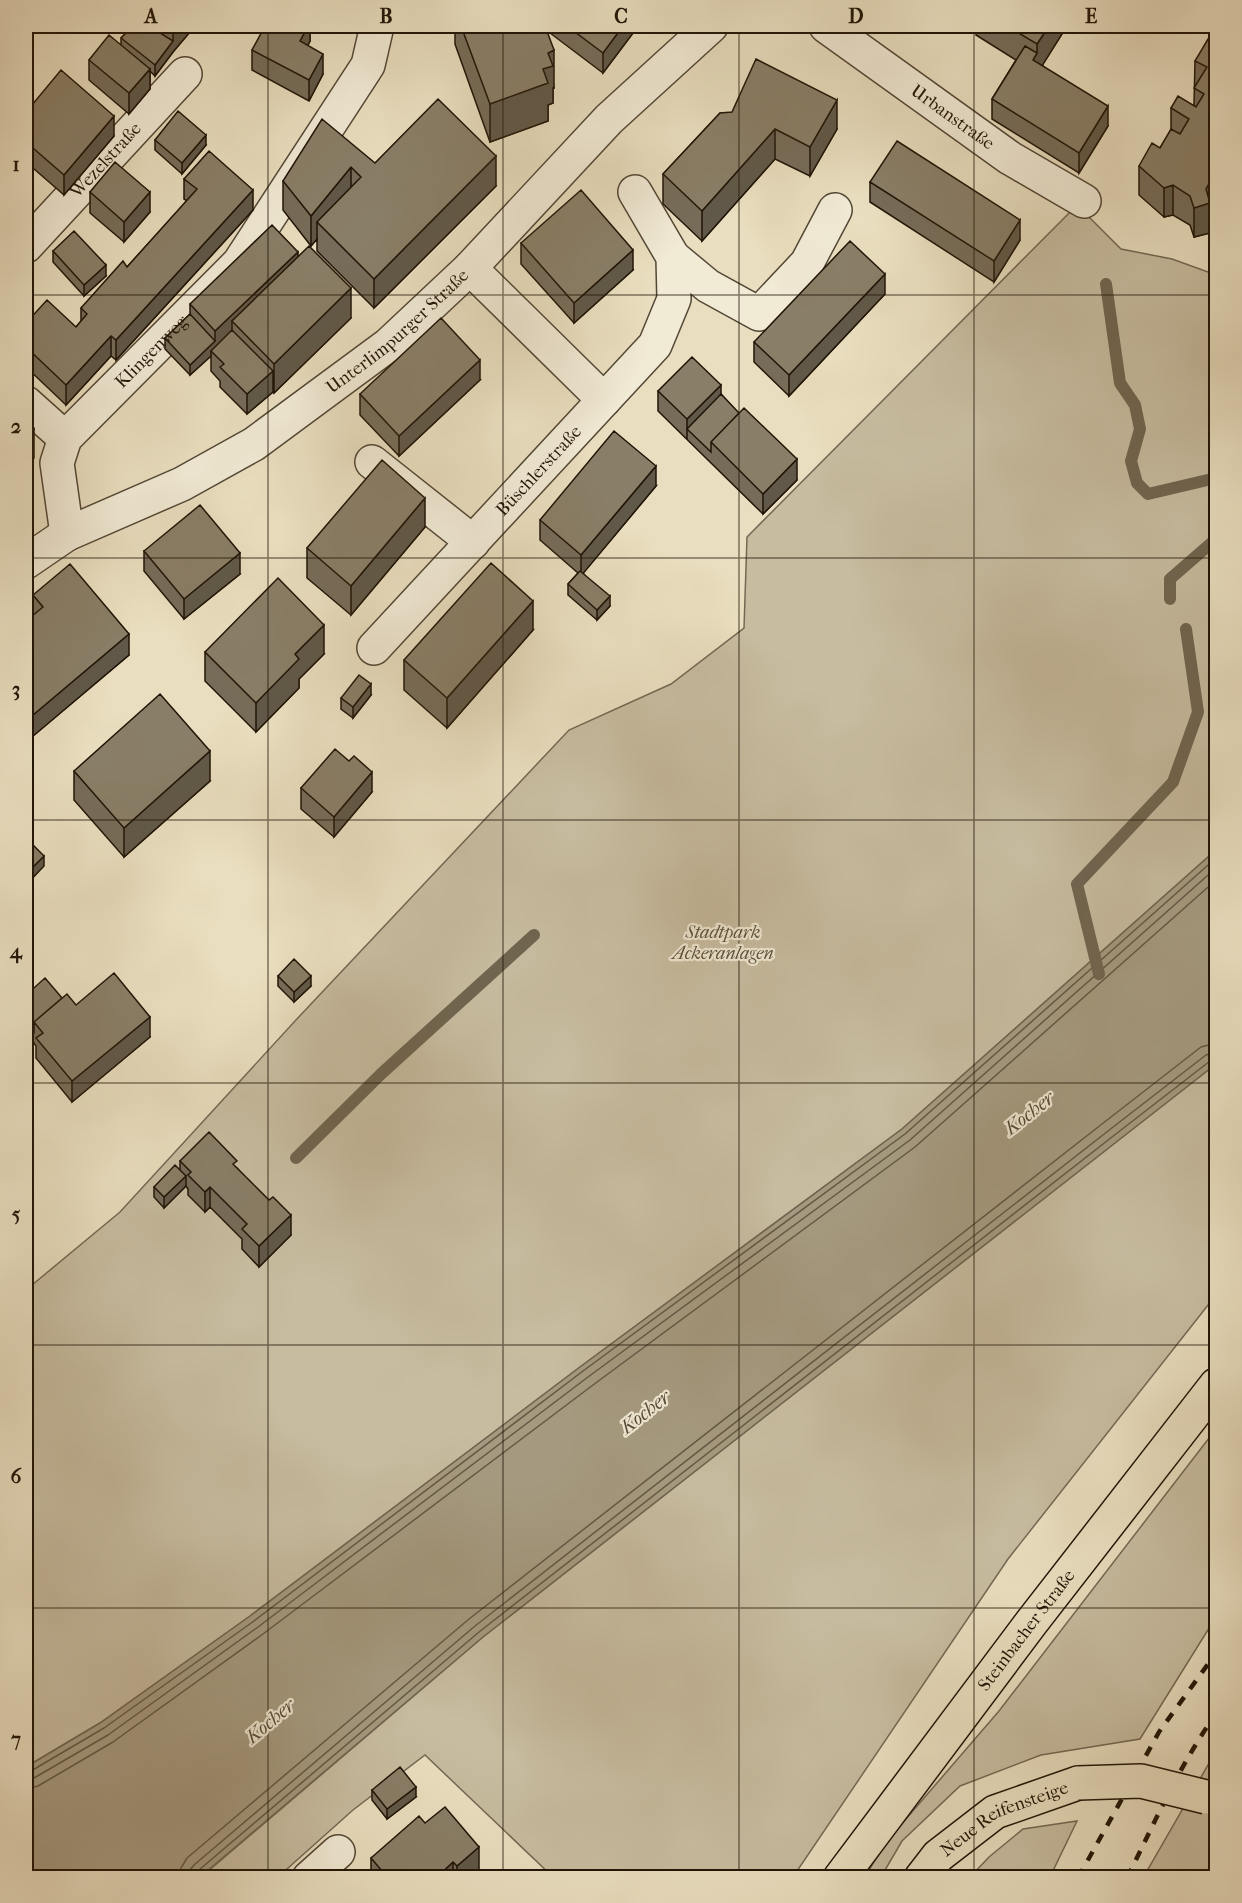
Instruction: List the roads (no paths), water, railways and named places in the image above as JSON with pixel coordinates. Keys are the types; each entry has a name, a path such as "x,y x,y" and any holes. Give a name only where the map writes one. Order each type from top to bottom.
{"main road":[{"name":"Steinbacher Straße","path":"840,1878 1031,1623 1216,1385"},
{"name":"Neue Reifensteige","path":"921,1878 938,1856 995,1812 1078,1783 1141,1781 1206,1797"}],"street":[{"name":"Klingenweg","path":"65,438 239,263 368,65 377,26"},
{"name":"Unterlimpurger Straße","path":"26,562 67,534 182,484 254,444 388,345 470,268 609,119 711,26"},
{"name":"Urbanstraße","path":"825,26 1010,159 1084,201"},
{"name":"Wezelstraße","path":"26,246 185,74"},
{"name":"Büschlerstraße","path":"635,192 673,257 708,286 759,314 807,263 835,210"},
{"name":"Büschlerstraße","path":"375,648 655,345 674,299 673,257"},
{"path":"470,268 604,400"},
{"path":"26,403 65,438 57,463 67,534"},
{"path":"372,462 472,542"},
{"path":"309,1878 338,1852"}],"water":[{"name":"Kocher","path":"1216,850 1216,1064 483,1637 200,1877 26,1877 26,1767 100,1723 250,1616 580,1367 902,1129"}],"waterway":[{"path":"1106,284 1120,383 1135,405 1140,429 1131,461 1137,483 1148,494 1216,478"},
{"path":"1170,599 1170,579 1216,539"},
{"path":"1099,974 1077,884 1173,782 1198,712 1186,629"},
{"path":"296,1158 381,1074 534,935"}],"railway":[{"path":"1078,1878 1159,1732 1216,1653"},
{"path":"1127,1878 1179,1773 1216,1714"}],"park label":[{"name":"Stadtpark Ackeranlagen","path":"723,942"}]}
